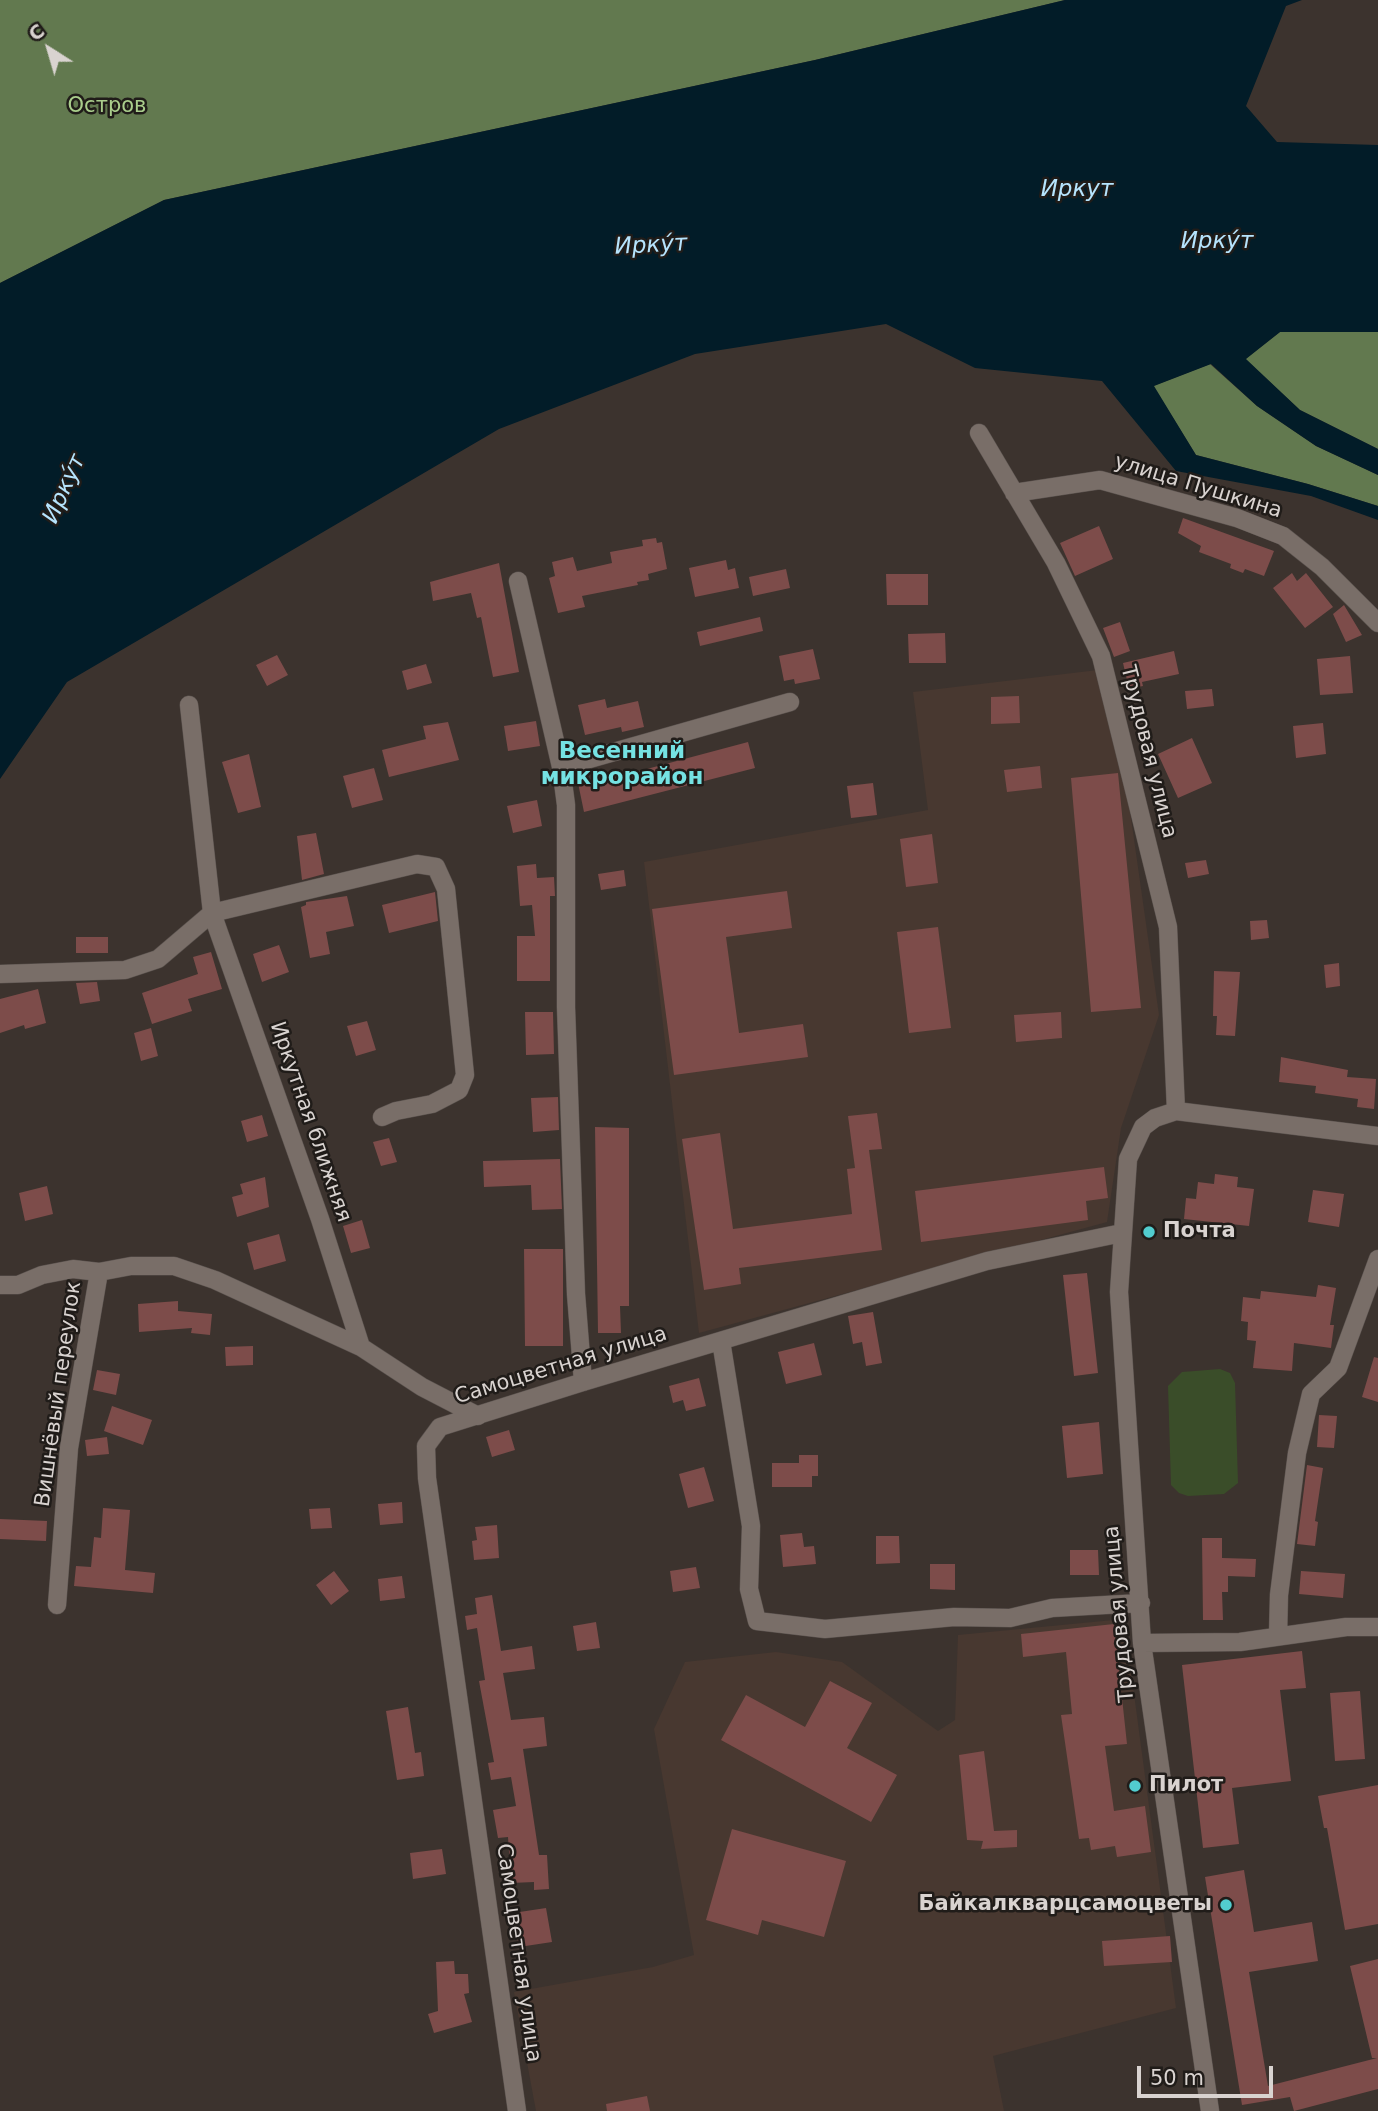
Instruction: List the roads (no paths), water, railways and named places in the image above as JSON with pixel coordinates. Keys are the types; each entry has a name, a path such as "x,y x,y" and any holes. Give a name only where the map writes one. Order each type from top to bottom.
{"street":[{"name":"Трудовая улица","path":"979,433 1056,563 1101,656 1168,928 1176,1111 1155,1118 1143,1127 1128,1159 1119,1292 1142,1643 1210,2111"},
{"name":"улица Пушкина","path":"1014,493 1100,480 1237,518 1283,536 1322,567 1378,623"},
{"path":"518,581 561,767 566,805 567,1034 576,1294 583,1381"},
{"path":"561,767 790,702"},
{"name":"Иркутная ближняя","path":"189,705 212,913 320,1219 361,1347"},
{"path":"0,974 125,970 158,959 212,913 417,864 436,867 446,889 466,1075 459,1090 432,1104 396,1111 382,1117"},
{"path":"1176,1111 1378,1136"},
{"name":"Самоцветная улица","path":"517,2111 427,1478 426,1446 440,1427 583,1381 987,1261 1122,1233"},
{"path":"1278,1636 1279,1595 1297,1453 1311,1394 1338,1368 1378,1259"},
{"path":"0,1285 18,1285 41,1275 73,1269 99,1272 131,1266 174,1266 215,1280 361,1347 422,1387 478,1416"},
{"name":"Вишнёвый переулок","path":"57,1605 69,1448 99,1272"},
{"path":"721,1341 751,1526 749,1589 757,1621 825,1629 954,1616 1010,1618 1052,1608 1141,1603"},
{"path":"1142,1643 1240,1642 1346,1627 1378,1627"}],"water":[{"name":"Иркут","path":"1065,0 1302,0 1286,6 1246,106 1277,142 1378,145 1378,332 1280,332 1246,359 1300,410 1378,449 1378,475 1316,446 1257,406 1211,364 1154,386 1196,455 1308,484 1378,506 1378,520 1311,496 1176,471 1102,381 975,368 886,324 695,354 499,429 67,682 0,779 0,283 164,200 815,60"}],"place":[{"name":"Почта","path":"1149,1232"},
{"name":"Пилот","path":"1135,1786"},
{"name":"Байкалкварцсамоцветы","path":"1226,1905"}],"district":[{"name":"Весенний микрорайон","path":"622,765"}],"park label":[{"name":"Остров","path":"107,107"}],"water label":[{"name":"Ирку́т","path":"1217,242"},
{"name":"Ирку́т","path":"651,246"},
{"name":"Ирку́т","path":"65,489"}]}
